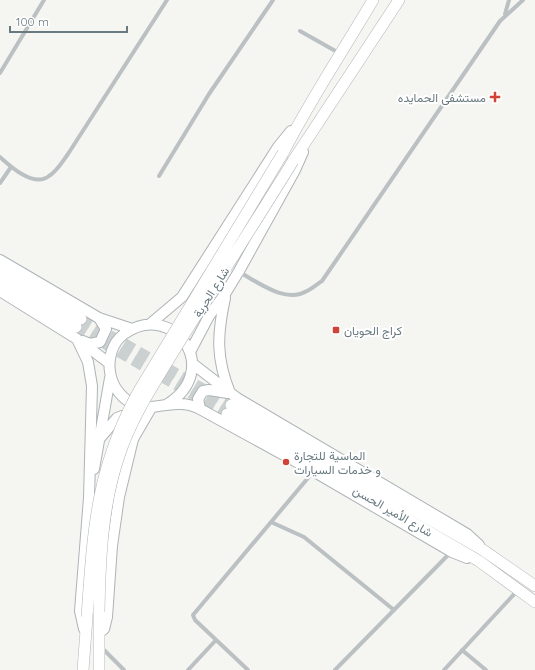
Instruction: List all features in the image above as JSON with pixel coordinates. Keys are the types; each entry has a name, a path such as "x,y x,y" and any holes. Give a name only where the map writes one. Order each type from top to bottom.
{"highway":[{"name":"شارع الحرية","path":"83,670 92,540 96,509 112,450 128,412 140,389 283,152 339,53 373,0"},
{"name":"شارع الحرية","path":"99,670 101,545 105,514 119,456 130,430 146,397 293,161 398,0"},
{"path":"388,16 405,0"},
{"path":"0,270 78,323 0,282"},
{"name":"شارع الأمير الحسن","path":"535,586 483,550 229,410 479,561 535,602"}],"main road":[{"path":"209,316 198,324 193,324 182,320 177,311 182,297 278,147 298,124"},
{"path":"190,352 209,316 226,294 239,272 295,170 311,134"},
{"path":"0,260 99,318 132,329"},
{"path":"0,291 77,339 109,363"},
{"path":"226,294 218,339 221,368 230,393"},
{"path":"88,498 110,378 109,363 112,349 120,337 132,329 150,324 182,297"},
{"path":"77,339 90,344 100,342 106,328 99,318"},
{"path":"150,324 167,327 181,337 190,352 193,364 191,377 186,389 177,398 166,405"},
{"path":"77,339 88,362 92,386 88,498 80,611 86,643"},
{"path":"193,364 230,393 467,534 483,550"},
{"path":"110,378 116,390 126,400 138,406 151,408 180,404 200,409 313,471 452,552 479,561"},
{"path":"200,409 198,399 203,391 209,390 230,393"},
{"path":"100,632 104,629 107,617 111,582 112,546 119,498 131,447 136,433 151,408"},
{"path":"99,439 117,418 122,416 133,421 136,433"},
{"path":"506,565 535,581"}],"street":[{"path":"0,73 44,0"},
{"path":"0,157 11,167 29,177 40,180 48,177 55,171 68,154 166,0"},
{"path":"159,176 209,94 273,0"},
{"path":"239,272 280,293 294,295 306,292 322,280 505,14 509,0"},
{"path":"505,14 516,8 523,0"},
{"path":"300,31 339,53"},
{"path":"0,183 11,167"},
{"path":"248,670 195,620 193,615 313,471"},
{"path":"270,522 304,537 394,610"},
{"path":"335,670 452,552"},
{"path":"444,670 519,589"},
{"path":"188,670 216,640"},
{"path":"100,646 124,670"},
{"path":"462,650 486,670"}],"tunnel":[{"path":"81,319 231,405"},
{"path":"76,327 227,414"}],"place":[{"name":"مستشفى الحمايده","path":"495,97"},
{"name":"كراج الحويان","path":"336,330"},
{"name":"الماسية للتجارة و خدمات السيارات","path":"286,462"}]}
